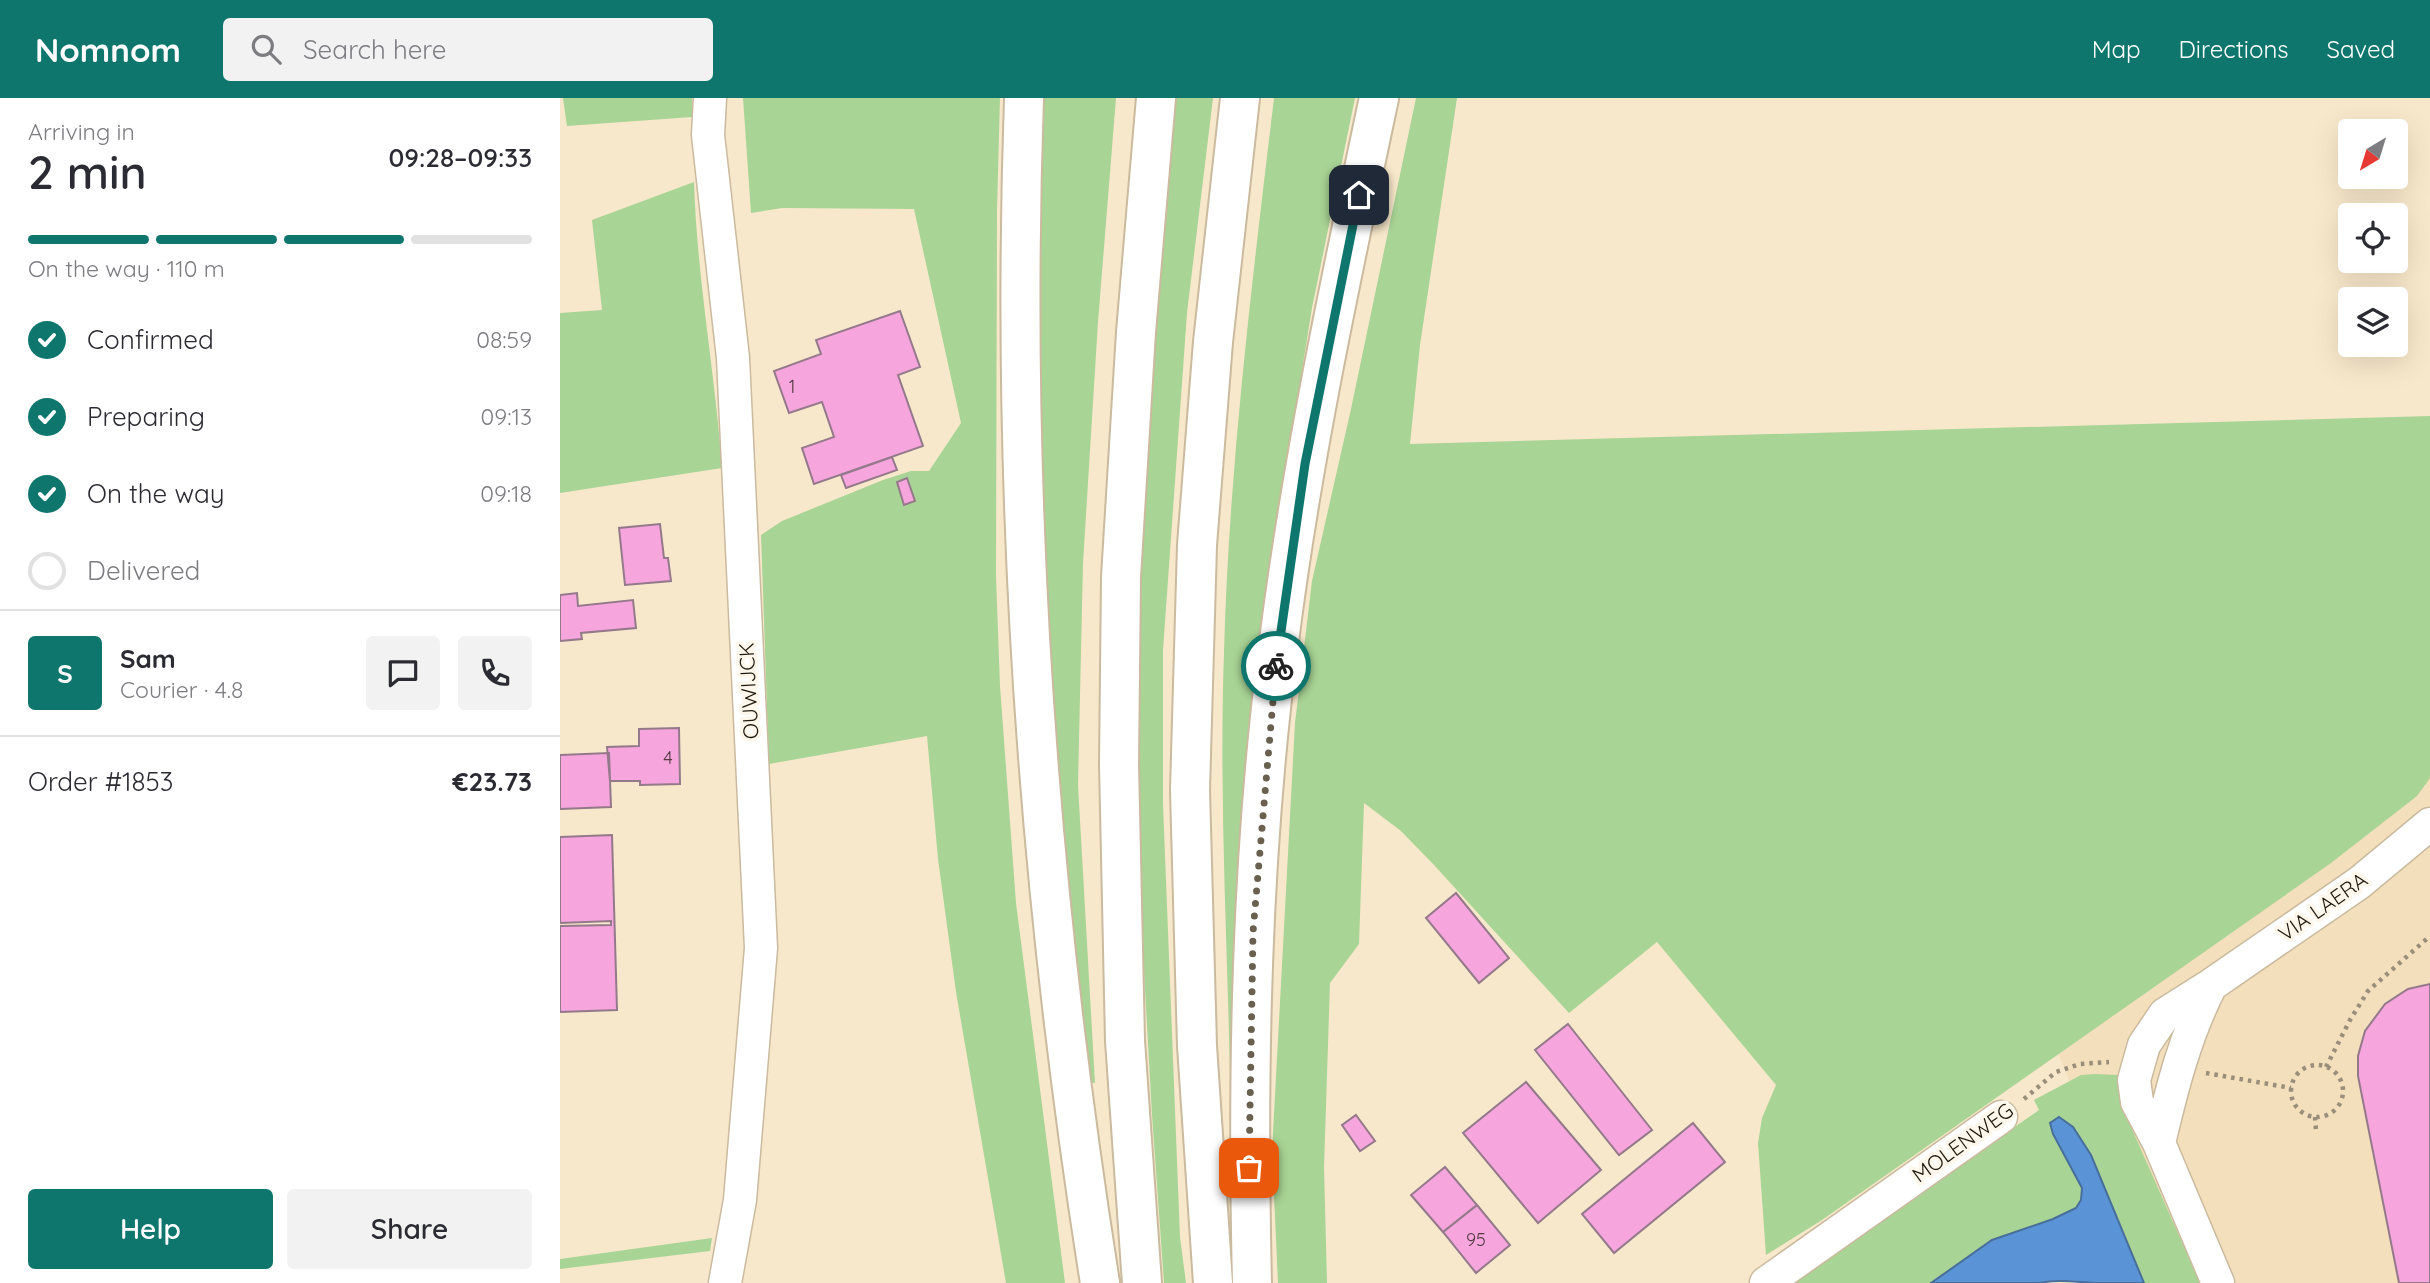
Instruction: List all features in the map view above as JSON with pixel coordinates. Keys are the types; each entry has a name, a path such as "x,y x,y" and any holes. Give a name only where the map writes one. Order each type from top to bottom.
{"highway":[{"path":"1024,98 1019,235 1024,498 1037,725 1054,942 1080,1153 1100,1283"},
{"path":"1142,1283 1125,1041 1119,764 1121,577 1136,332 1156,98"},
{"path":"1213,1283 1197,1046 1190,790 1197,545 1213,342 1240,98"},
{"path":"1252,1283 1249,1168 1251,995 1257,872 1277,655 1305,464 1378,98"}],"street":[{"name":"OUWIJCK","path":"710,98 708,135 733,359 761,948 740,1200 725,1283"},
{"name":"VIA LAERA","path":"2218,1283 2159,1143 2137,1102 2134,1080 2144,1045 2165,1014 2360,883 2430,824"},
{"name":"VIA LAERA","path":"2159,1143 2177,1067 2196,1014 2211,985"},
{"name":"MOLENWEG","path":"1766,1283 2001,1117"}],"path":[{"path":"2326,1067 2368,991 2430,936"},
{"name":"MOLENWEG","path":"2001,1117 2056,1072 2080,1064 2106,1063 2140,1056"},
{"path":"2177,1067 2291,1088"},
{"path":"2306,1067 2326,1067 2342,1080 2344,1094 2339,1107 2329,1115 2315,1117 2302,1113 2294,1102 2291,1088 2296,1076 2306,1067"},
{"path":"2315,1117 2316,1130"}],"shaded area":[{"path":"2430,703 2430,1283 2158,1283 2040,1013"}],"green space":[{"path":"563,98 692,98 692,117 567,126"},
{"path":"743,98 1000,98 996,577 1000,686 1016,903 1065,1283 1006,1283 956,992 938,859 927,736 769,764 761,535 782,521 883,480 911,471 929,471 961,423 914,209 782,208 751,213"},
{"path":"1036,98 1116,98 1083,563 1078,785 1095,1083 1085,1082 1068,935 1038,506"},
{"path":"1176,98 1213,98 1187,313 1163,650 1163,804 1180,1237 1186,1283 1164,1283 1126,649 1150,309"},
{"path":"1274,98 1355,98 1312,308 1275,538 1238,1073 1230,1076 1222,758 1227,583 1243,375"},
{"path":"1416,98 1457,98 1420,345 1410,444 2430,416 2430,778 2417,796 2331,863 1822,1220 1766,1255 1758,1143 1762,1118 1776,1085 1657,942 1569,1013 1401,831 1364,803 1359,944 1330,983 1324,1167 1327,1283 1278,1283 1272,1151 1295,723 1312,581"},
{"path":"694,182 722,468 560,493 560,313 602,310 592,220"},
{"path":"2081,1075 2119,1075 2131,1127 2200,1283 2144,1283 2091,1155 2050,1124 2082,1188 2081,1200 2076,1208 1992,1240 1931,1283 1791,1283 2039,1110 2034,1100"},
{"path":"712,1238 710,1251 560,1269 560,1259"}],"water":[{"path":"2059,1117 2073,1127 2091,1155 2144,1283 1931,1283 1992,1240 2076,1208 2081,1200 2082,1188 2053,1134 2050,1123"}],"building":[{"path":"900,311 920,367 898,375 923,446 814,484 802,448 834,437 822,402 789,413 774,371 821,354 816,340"},
{"path":"892,457 897,470 846,488 841,475"},
{"path":"907,478 915,501 904,505 897,482"},
{"path":"660,524 664,558 668,558 671,581 625,585 619,528"},
{"path":"577,593 578,606 633,600 636,628 581,633 582,639 560,641 560,595"},
{"path":"679,728 680,784 640,785 640,781 610,781 607,747 639,746 639,729"},
{"path":"609,753 611,807 560,809 560,755"},
{"path":"612,835 617,1010 560,1012 560,926 611,925 611,921 560,923 560,837"},
{"path":"1456,893 1509,958 1479,983 1426,918"},
{"path":"2430,984 2430,1283 2399,1283 2358,1076 2358,1056 2365,1031 2385,1004 2408,989"},
{"path":"1568,1024 1652,1130 1619,1155 1535,1050"},
{"path":"1526,1082 1601,1170 1538,1223 1463,1133"},
{"path":"1356,1115 1375,1141 1360,1151 1342,1125"},
{"path":"1693,1123 1725,1162 1614,1253 1582,1214"},
{"path":"1445,1167 1477,1205 1443,1232 1411,1195"},
{"path":"1477,1205 1510,1245 1476,1273 1443,1232"}],"way so far":[{"path":"1249,1168 1253,932 1276,666"}],"route":[{"path":"1276,666 1305,464 1359,195"}]}
